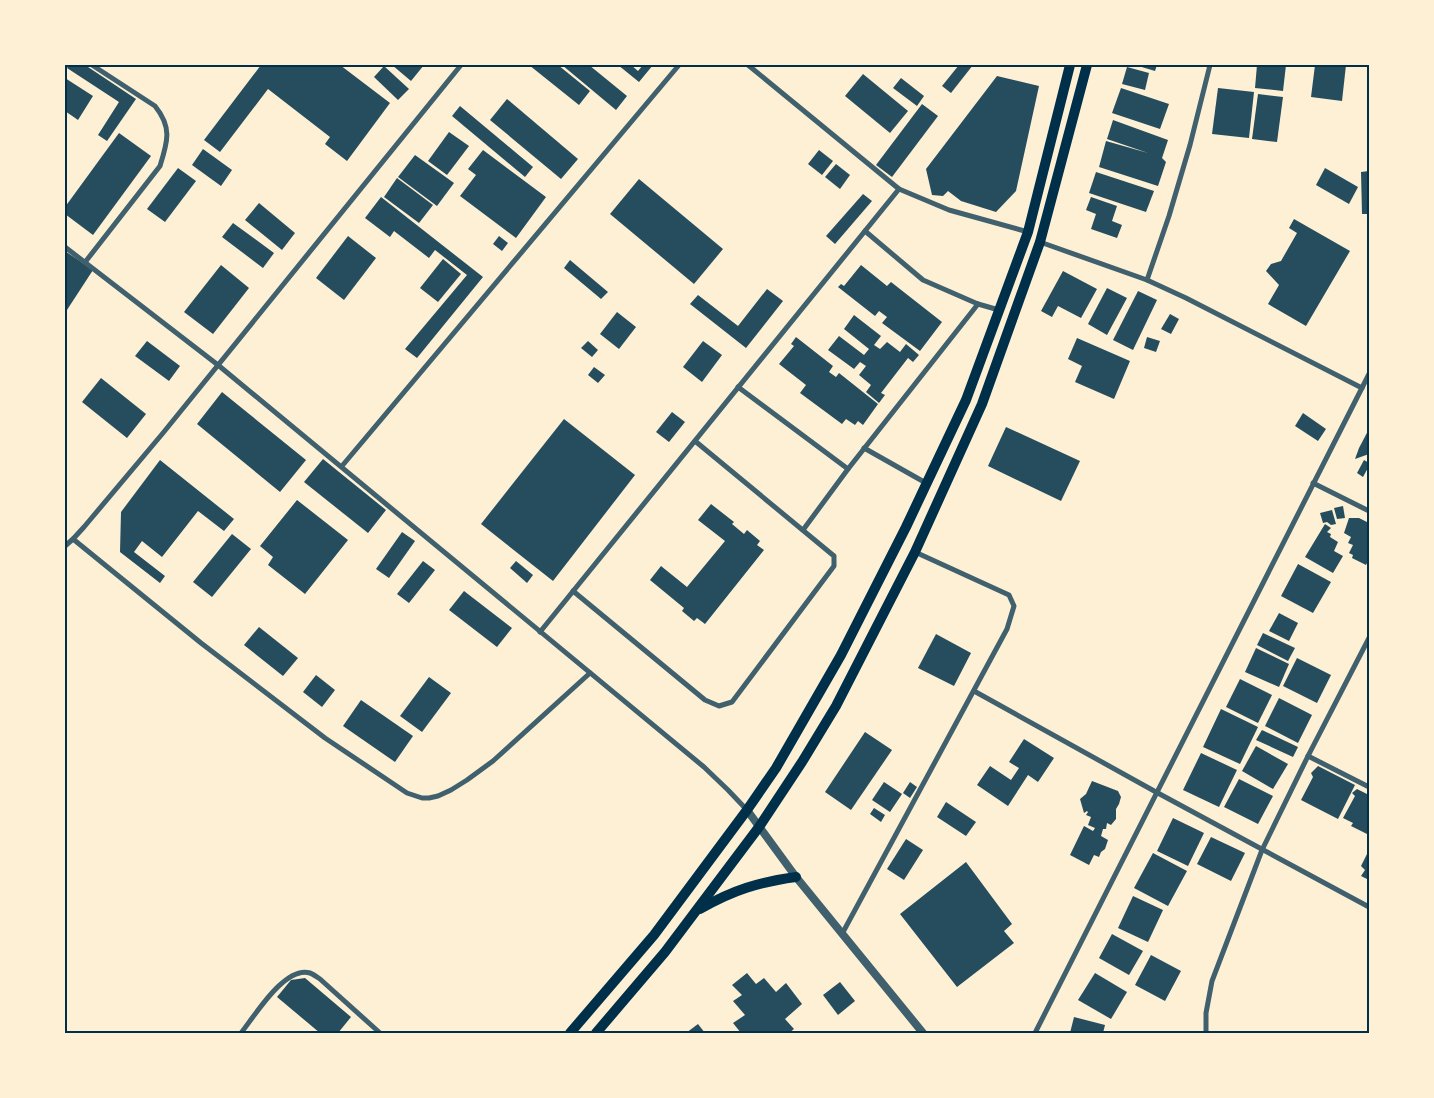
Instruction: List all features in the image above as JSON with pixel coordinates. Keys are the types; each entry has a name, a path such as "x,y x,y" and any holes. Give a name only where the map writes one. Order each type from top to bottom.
{"highway":[{"path":"570,1033 654,935 747,810 776,768 841,655 894,551 966,400 1028,232 1070,65"},
{"path":"596,1033 622,1005 665,952 758,828 802,762 836,706 915,552 982,404 1040,242 1087,65"},
{"path":"695,912 719,898 744,888 769,881 796,877"}],"street":[{"path":"86,261 160,166 166,147 167,130 162,115 155,106 92,65"},
{"path":"65,546 112,495 462,65"},
{"path":"342,466 679,65"},
{"path":"748,65 899,190 950,210 1028,232"},
{"path":"1147,280 1170,216 1210,65"},
{"path":"540,632 899,190"},
{"path":"865,231 923,280 978,304 999,310"},
{"path":"1040,242 1147,280 1362,388"},
{"path":"65,247 86,261 218,365 704,767 747,810 758,828 796,877 923,1033"},
{"path":"802,530 978,304"},
{"path":"1035,1033 1369,374"},
{"path":"738,387 848,470"},
{"path":"573,591 705,700 719,706 732,702 834,566 834,556 695,441"},
{"path":"864,448 927,483"},
{"path":"1313,483 1369,512"},
{"path":"73,539 201,643 325,738 407,793 422,798 438,796 451,790 493,761 590,673"},
{"path":"842,934 1007,629 1014,606 1009,595 915,552"},
{"path":"1206,1033 1206,1013 1212,981 1262,850 1308,756 1369,640"},
{"path":"974,691 1369,907"},
{"path":"1308,756 1369,788"},
{"path":"241,1033 279,986 293,975 304,972 320,979 380,1033"}],"building":[{"path":"69,65 85,65 136,99 107,141 98,135 119,102 67,68"},
{"path":"261,65 340,65 390,103 347,161 325,144 330,137 268,89 220,152 204,140"},
{"path":"392,65 424,65 411,81"},
{"path":"529,65 558,65 590,91 579,105"},
{"path":"562,65 589,65 627,96 616,110"},
{"path":"618,65 631,65 638,71 643,65 653,65 639,82"},
{"path":"959,65 973,65 951,93 942,86"},
{"path":"1135,65 1157,65 1155,71"},
{"path":"1257,65 1286,65 1283,91 1255,88"},
{"path":"1315,65 1346,65 1342,101 1311,97"},
{"path":"384,66 409,89 398,100 374,77"},
{"path":"1127,67 1149,73 1145,90 1122,84"},
{"path":"863,74 908,111 890,133 845,96"},
{"path":"997,76 1039,86 1016,191 996,212 961,201 948,191 943,196 932,195 926,169"},
{"path":"65,78 93,96 78,120 65,111"},
{"path":"901,78 924,96 917,106 893,88"},
{"path":"1121,88 1169,104 1160,129 1112,113"},
{"path":"1218,88 1254,92 1249,138 1212,134"},
{"path":"1258,94 1283,97 1277,142 1252,139"},
{"path":"507,99 578,159 561,179 490,120"},
{"path":"922,104 938,116 892,177 876,165"},
{"path":"460,106 533,167 525,177 452,116"},
{"path":"1113,120 1168,140 1162,158 1166,162 1158,186 1099,167 1106,141 1148,153 1107,139"},
{"path":"449,132 469,146 447,175 428,161"},
{"path":"119,133 151,156 93,235 65,214 65,207"},
{"path":"203,149 232,170 221,186 192,165"},
{"path":"483,150 546,197 516,238 460,196 476,175 468,169"},
{"path":"819,150 833,161 822,175 808,164"},
{"path":"415,155 454,183 437,206 398,177"},
{"path":"836,164 850,175 840,189 825,177"},
{"path":"178,168 196,181 165,222 147,209"},
{"path":"1325,168 1358,187 1349,204 1316,185"},
{"path":"1369,171 1369,214 1362,214 1361,172"},
{"path":"1096,172 1154,191 1146,212 1089,193"},
{"path":"397,178 433,205 419,223 384,197"},
{"path":"639,179 723,249 694,284 610,214"},
{"path":"863,194 872,201 835,244 826,236"},
{"path":"381,197 483,277 417,358 405,349 467,275 435,250 429,258 394,231 390,237 365,218"},
{"path":"1091,197 1117,206 1112,221 1122,225 1117,238 1091,229 1096,214 1086,210"},
{"path":"259,203 295,233 282,250 245,220"},
{"path":"1294,219 1350,251 1306,326 1268,304 1279,285 1266,271 1271,264 1281,261 1297,233 1289,228"},
{"path":"233,223 274,253 263,268 222,237"},
{"path":"348,236 376,258 344,300 316,278"},
{"path":"499,236 508,243 502,251 493,244"},
{"path":"65,251 93,270 65,313"},
{"path":"443,259 461,274 438,302 420,288"},
{"path":"570,260 608,292 601,299 564,268"},
{"path":"221,265 249,288 213,334 184,312"},
{"path":"861,265 887,286 891,282 942,322 920,351 882,323 887,317 879,311 875,316 838,287 841,284 844,286"},
{"path":"1063,271 1097,289 1081,318 1058,306 1052,317 1041,311"},
{"path":"1107,288 1127,298 1107,335 1088,324"},
{"path":"767,289 783,301 746,348 690,304 698,295 738,326"},
{"path":"1138,291 1157,300 1133,350 1113,340"},
{"path":"617,312 636,327 619,349 600,334"},
{"path":"1170,314 1179,319 1171,334 1161,329"},
{"path":"854,315 881,336 874,345 880,349 887,342 900,352 906,344 919,355 913,362 908,358 881,393 885,395 879,403 866,392 871,385 859,375 866,366 860,362 854,369 828,350 839,336 864,355 869,349 844,329"},
{"path":"796,337 833,366 829,372 836,377 839,373 878,404 863,425 858,421 855,425 846,419 842,424 800,393 806,385 779,364 794,346 791,344"},
{"path":"1147,337 1160,341 1156,352 1144,348"},
{"path":"1077,338 1130,361 1114,399 1075,382 1082,366 1068,359"},
{"path":"147,341 180,366 169,381 135,356"},
{"path":"588,341 598,350 592,357 581,348"},
{"path":"703,341 722,355 702,382 683,367"},
{"path":"594,367 605,375 598,383 588,375"},
{"path":"101,378 146,414 127,438 82,402"},
{"path":"222,392 306,460 280,492 197,424"},
{"path":"672,412 685,422 669,442 656,432"},
{"path":"1303,413 1326,429 1318,441 1295,426"},
{"path":"564,419 635,475 553,581 481,524"},
{"path":"1006,427 1080,461 1061,501 988,466"},
{"path":"1369,429 1369,454 1355,459 1359,448"},
{"path":"323,459 386,510 368,533 304,482"},
{"path":"160,460 234,519 224,531 198,511 162,557 142,541 134,552 165,576 160,583 120,552 121,512"},
{"path":"1364,460 1369,463 1369,466 1363,477 1357,473"},
{"path":"297,500 348,540 305,594 268,565 273,557 260,546"},
{"path":"711,504 734,522 732,524 744,534 747,530 760,541 757,545 764,550 705,624 697,618 694,621 682,611 684,608 650,580 661,566 687,587 725,541 698,520"},
{"path":"1343,506 1345,518 1337,519 1334,508"},
{"path":"1332,510 1336,524 1323,523 1320,513"},
{"path":"1349,518 1359,518 1369,523 1369,559 1366,565 1352,558 1353,555 1349,553 1353,545 1348,543 1351,537 1344,533"},
{"path":"1325,524 1331,528 1327,532 1331,534 1330,537 1338,542 1334,551 1343,556 1333,573 1305,557"},
{"path":"402,532 415,541 389,578 376,569"},
{"path":"232,534 251,549 212,597 193,582"},
{"path":"423,561 435,570 409,603 397,594"},
{"path":"516,561 533,575 527,583 510,568"},
{"path":"1298,564 1331,582 1313,613 1281,596"},
{"path":"464,591 512,628 497,647 449,610"},
{"path":"1279,613 1298,623 1289,641 1269,631"},
{"path":"259,627 298,658 283,676 244,645"},
{"path":"1263,633 1295,648 1288,661 1257,645"},
{"path":"936,634 971,653 954,686 918,668"},
{"path":"1256,648 1289,664 1279,687 1245,672"},
{"path":"1297,658 1331,675 1317,703 1283,686"},
{"path":"316,675 335,690 322,707 303,692"},
{"path":"429,677 451,693 422,732 400,716"},
{"path":"1240,679 1272,695 1258,723 1226,707"},
{"path":"1279,698 1312,715 1298,743 1265,726"},
{"path":"361,700 413,736 395,762 343,726"},
{"path":"1221,709 1258,727 1240,764 1203,747"},
{"path":"1262,730 1298,747 1293,757 1256,740"},
{"path":"865,732 892,750 851,810 825,792"},
{"path":"1024,739 1054,758 1038,782 1028,775 1008,806 977,785 990,766 1011,780 1019,768 1009,762"},
{"path":"1256,746 1288,764 1273,789 1242,771"},
{"path":"1201,753 1237,770 1219,807 1183,790"},
{"path":"1318,766 1355,785 1338,819 1301,800 1313,777 1311,773"},
{"path":"1239,779 1273,796 1258,824 1224,807"},
{"path":"1092,781 1118,791 1121,797 1116,809 1116,819 1111,825 1107,823 1106,829 1103,829 1101,836 1108,840 1105,849 1099,857 1094,855 1089,865 1070,855 1084,826 1093,831 1095,828 1088,825 1091,817 1086,815 1087,811 1084,813 1080,799 1086,794"},
{"path":"884,782 902,794 890,812 872,800"},
{"path":"910,782 917,787 910,798 903,793"},
{"path":"1357,789 1369,795 1369,835 1351,826 1353,823 1343,818 1355,796 1352,793"},
{"path":"946,802 976,822 966,836 937,817"},
{"path":"874,808 885,815 881,822 870,814"},
{"path":"1173,818 1204,833 1188,866 1157,851"},
{"path":"1211,837 1245,853 1231,881 1197,864"},
{"path":"906,839 923,850 904,880 887,869"},
{"path":"1369,850 1369,880 1361,876 1365,870 1361,866"},
{"path":"1153,853 1187,871 1168,906 1134,888"},
{"path":"966,862 1012,924 1004,931 1014,943 957,987 900,914"},
{"path":"1133,896 1163,910 1148,942 1118,928"},
{"path":"1112,934 1143,951 1129,975 1099,958"},
{"path":"1151,955 1181,971 1165,1001 1135,985"},
{"path":"747,973 756,984 764,978 776,992 786,983 802,1004 785,1019 794,1029 789,1033 773,1033 771,1031 769,1033 741,1033 733,1023 745,1015 733,1001 742,995 732,985"},
{"path":"1095,973 1127,992 1111,1019 1078,1000"},
{"path":"305,978 351,1017 338,1033 320,1033 277,997 291,980"},
{"path":"840,982 855,1001 838,1015 823,995"},
{"path":"1074,1017 1105,1025 1103,1033 1070,1033"},
{"path":"698,1024 705,1033 686,1033"}]}
